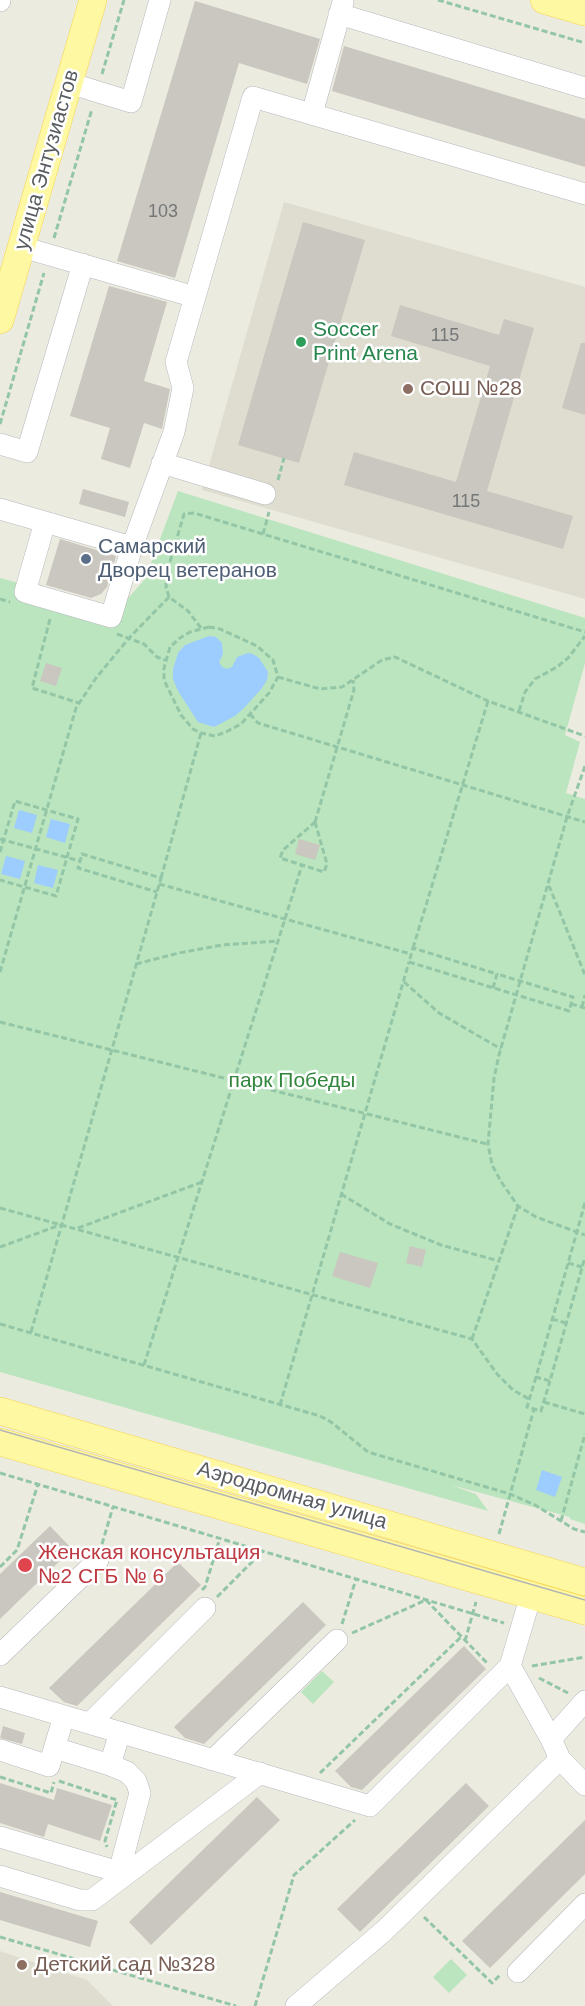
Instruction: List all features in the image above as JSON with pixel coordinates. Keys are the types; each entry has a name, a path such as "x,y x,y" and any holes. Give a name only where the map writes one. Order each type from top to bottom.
{"main road":[{"name":"улица Энтузиастов","path":"0,320 93,0"},
{"path":"544,0 585,12"},
{"name":"Аэродромная улица","path":"0,1411 585,1582"},
{"name":"Аэродромная улица","path":"0,1442 585,1611"}],"lane":[{"path":"69,83 131,102 160,0"},
{"path":"312,114 341,7 585,87"},
{"path":"45,522 25,592 111,616 132,547 174,432 183,388 176,362 253,97 585,194"},
{"path":"22,248 195,297"},
{"path":"0,444 27,452 83,264"},
{"path":"162,463 265,494"},
{"path":"0,509 132,547"},
{"path":"0,1655 98,1560"},
{"path":"0,1697 370,1806 513,1670 521,1628 531,1596"},
{"path":"90,1723 205,1598"},
{"path":"213,1760 337,1640"},
{"path":"513,1670 560,1759 585,1785"},
{"path":"551,1739 585,1701"},
{"path":"0,1750 49,1766 64,1716"},
{"path":"110,1765 120,1732"},
{"path":"54,1748 110,1765 127,1772 136,1781 140,1793 123,1874"},
{"path":"296,2006 386,1930 560,1759"},
{"path":"0,1876 80,1900 92,1900 123,1874 260,1773"},
{"path":"0,1837 123,1874"},
{"path":"513,1969 585,1904"}],"path":[{"path":"0,424 124,0"},
{"path":"438,0 585,43"},
{"path":"201,628 188,611 170,597 166,588 167,572 184,514 194,513 585,634 568,658 535,679 525,692 519,711"},
{"path":"0,972 70,727 79,703 129,638 170,597"},
{"path":"51,614 32,688 79,703"},
{"path":"201,628 220,629 257,646 273,660 278,677 269,693 241,724 214,736 201,734 193,729 182,715 164,680 164,668 170,647 180,638 201,628"},
{"path":"278,677 320,689 342,687 382,660 395,657 488,701 585,736"},
{"path":"315,822 283,850 280,858 324,872 327,864 315,822 354,690 353,680"},
{"path":"280,1405 411,954 488,701"},
{"path":"250,714 258,723 585,822"},
{"path":"31,1332 201,734"},
{"path":"585,766 567,817 501,1049 494,1078 488,1144 492,1165 519,1206 536,1217 585,1235"},
{"path":"0,852 15,801 78,819 56,896 0,880"},
{"path":"2,839 80,861"},
{"path":"157,892 78,868 82,854 161,878"},
{"path":"144,1365 302,865"},
{"path":"159,884 411,954"},
{"path":"548,886 585,975"},
{"path":"136,964 222,945 278,941"},
{"path":"409,962 569,1011 573,997 413,948"},
{"path":"493,988 497,974"},
{"path":"403,982 439,1013 501,1049"},
{"path":"571,1004 583,1008 585,995"},
{"path":"0,1022 488,1144"},
{"path":"76,1229 202,1182"},
{"path":"341,1194 390,1224 441,1245 499,1261"},
{"path":"585,1203 583,1217 527,1407 541,1411 585,1257"},
{"path":"472,1339 519,1206"},
{"path":"0,1208 472,1339 497,1374 513,1390 529,1399"},
{"path":"0,1247 62,1225"},
{"path":"568,1263 582,1267"},
{"path":"552,1319 566,1323"},
{"path":"0,1324 320,1416 368,1452 510,1494 535,1505 574,1529 585,1532"},
{"path":"536,1377 550,1381"},
{"path":"544,1402 585,1414"},
{"path":"498,1538 534,1409"},
{"path":"561,1521 585,1434"},
{"path":"0,1473 521,1628"},
{"path":"0,1567 17,1550 38,1484"},
{"path":"98,1560 113,1506"},
{"path":"205,1598 220,1538"},
{"path":"205,1598 263,1551"},
{"path":"337,1640 356,1579"},
{"path":"465,1641 482,1581"},
{"path":"426,1600 465,1641 513,1670 585,1657"},
{"path":"337,1640 426,1600"},
{"path":"305,1787 461,1637"},
{"path":"537,1678 585,1701"},
{"path":"0,1777 51,1793 55,1780 117,1800 105,1841"},
{"path":"255,2006 294,1875 370,1806"},
{"path":"412,1905 492,1983 513,1969"},
{"path":"0,1937 236,2006"}],"shaded area":[{"name":"СОШ №28","path":"284,202 585,287 585,599 202,490"},
{"name":"Детский сад №328","path":"0,1951 87,1980 113,2006 0,2006"}],"green space":[{"name":"парк Победы","path":"178,491 585,618 585,663 565,735 580,742 566,793 585,799 585,1524 570,1519 570,1517 451,1485 476,1494 488,1511 0,1372 0,578 100,605 122,605 145,579"},
{"path":"322,1671 334,1682 313,1704 301,1692"},
{"path":"451,1959 467,1975 449,1993 433,1977"}],"water":[{"path":"209,636 216,637 222,643 223,654 219,662 222,667 227,669 232,667 237,657 248,653 259,658 268,672 267,680 262,688 244,708 235,716 214,727 198,722 173,679 173,669 178,653 185,645"},
{"path":"19,810 37,815 32,833 14,828"},
{"path":"51,819 70,824 65,843 46,837"},
{"path":"6,856 25,861 20,879 1,874"},
{"path":"38,865 58,870 53,888 34,883"},
{"path":"542,1470 562,1477 555,1497 536,1490"}],"building":[{"path":"195,1 320,39 307,84 239,63 175,278 117,261"},
{"path":"344,46 585,119 585,167 332,91"},
{"name":"Soccer Print Arena","path":"303,222 365,240 299,463 238,445"},
{"path":"109,286 167,302 144,381 170,389 162,429 144,423 130,468 101,459 110,428 70,416"},
{"path":"400,305 499,335 504,319 534,328 487,491 573,516 563,549 344,485 354,452 456,482 490,366 391,336"},
{"path":"581,343 585,343 585,415 562,408"},
{"path":"83,489 129,502 125,517 79,504"},
{"path":"60,539 116,556 107,587 101,594 91,598 46,585"},
{"path":"46,663 62,668 56,686 40,681"},
{"path":"299,839 320,845 315,860 295,854"},
{"path":"410,1246 426,1250 422,1267 406,1263"},
{"path":"340,1252 378,1263 370,1288 332,1276"},
{"path":"50,1526 72,1549 0,1619 0,1574"},
{"path":"178,1562 201,1585 77,1706 64,1702 49,1688"},
{"path":"303,1602 326,1625 204,1744 185,1738 174,1727"},
{"path":"464,1646 486,1669 362,1790 351,1787 335,1771"},
{"path":"3,1726 25,1733 22,1744 0,1738"},
{"path":"0,1783 54,1800 57,1788 112,1805 100,1841 48,1824 44,1837 0,1823"},
{"path":"466,1783 489,1806 360,1932 337,1909"},
{"path":"257,1797 280,1820 151,1945 129,1922"},
{"path":"585,1820 585,1874 490,1968 462,1941"},
{"path":"0,1892 98,1921 90,1947 0,1920"}],"tram line":[{"path":"0,1430 585,1600"}],"place":[{"name":"Soccer Print Arena","path":"301,342"},
{"name":"СОШ №28","path":"408,389"},
{"name":"Самарский Дворец ветеранов","path":"86,559"},
{"name":"Женская консультация №2 СГБ № 6","path":"25,1565"},
{"name":"Детский сад №328","path":"22,1965"}]}
